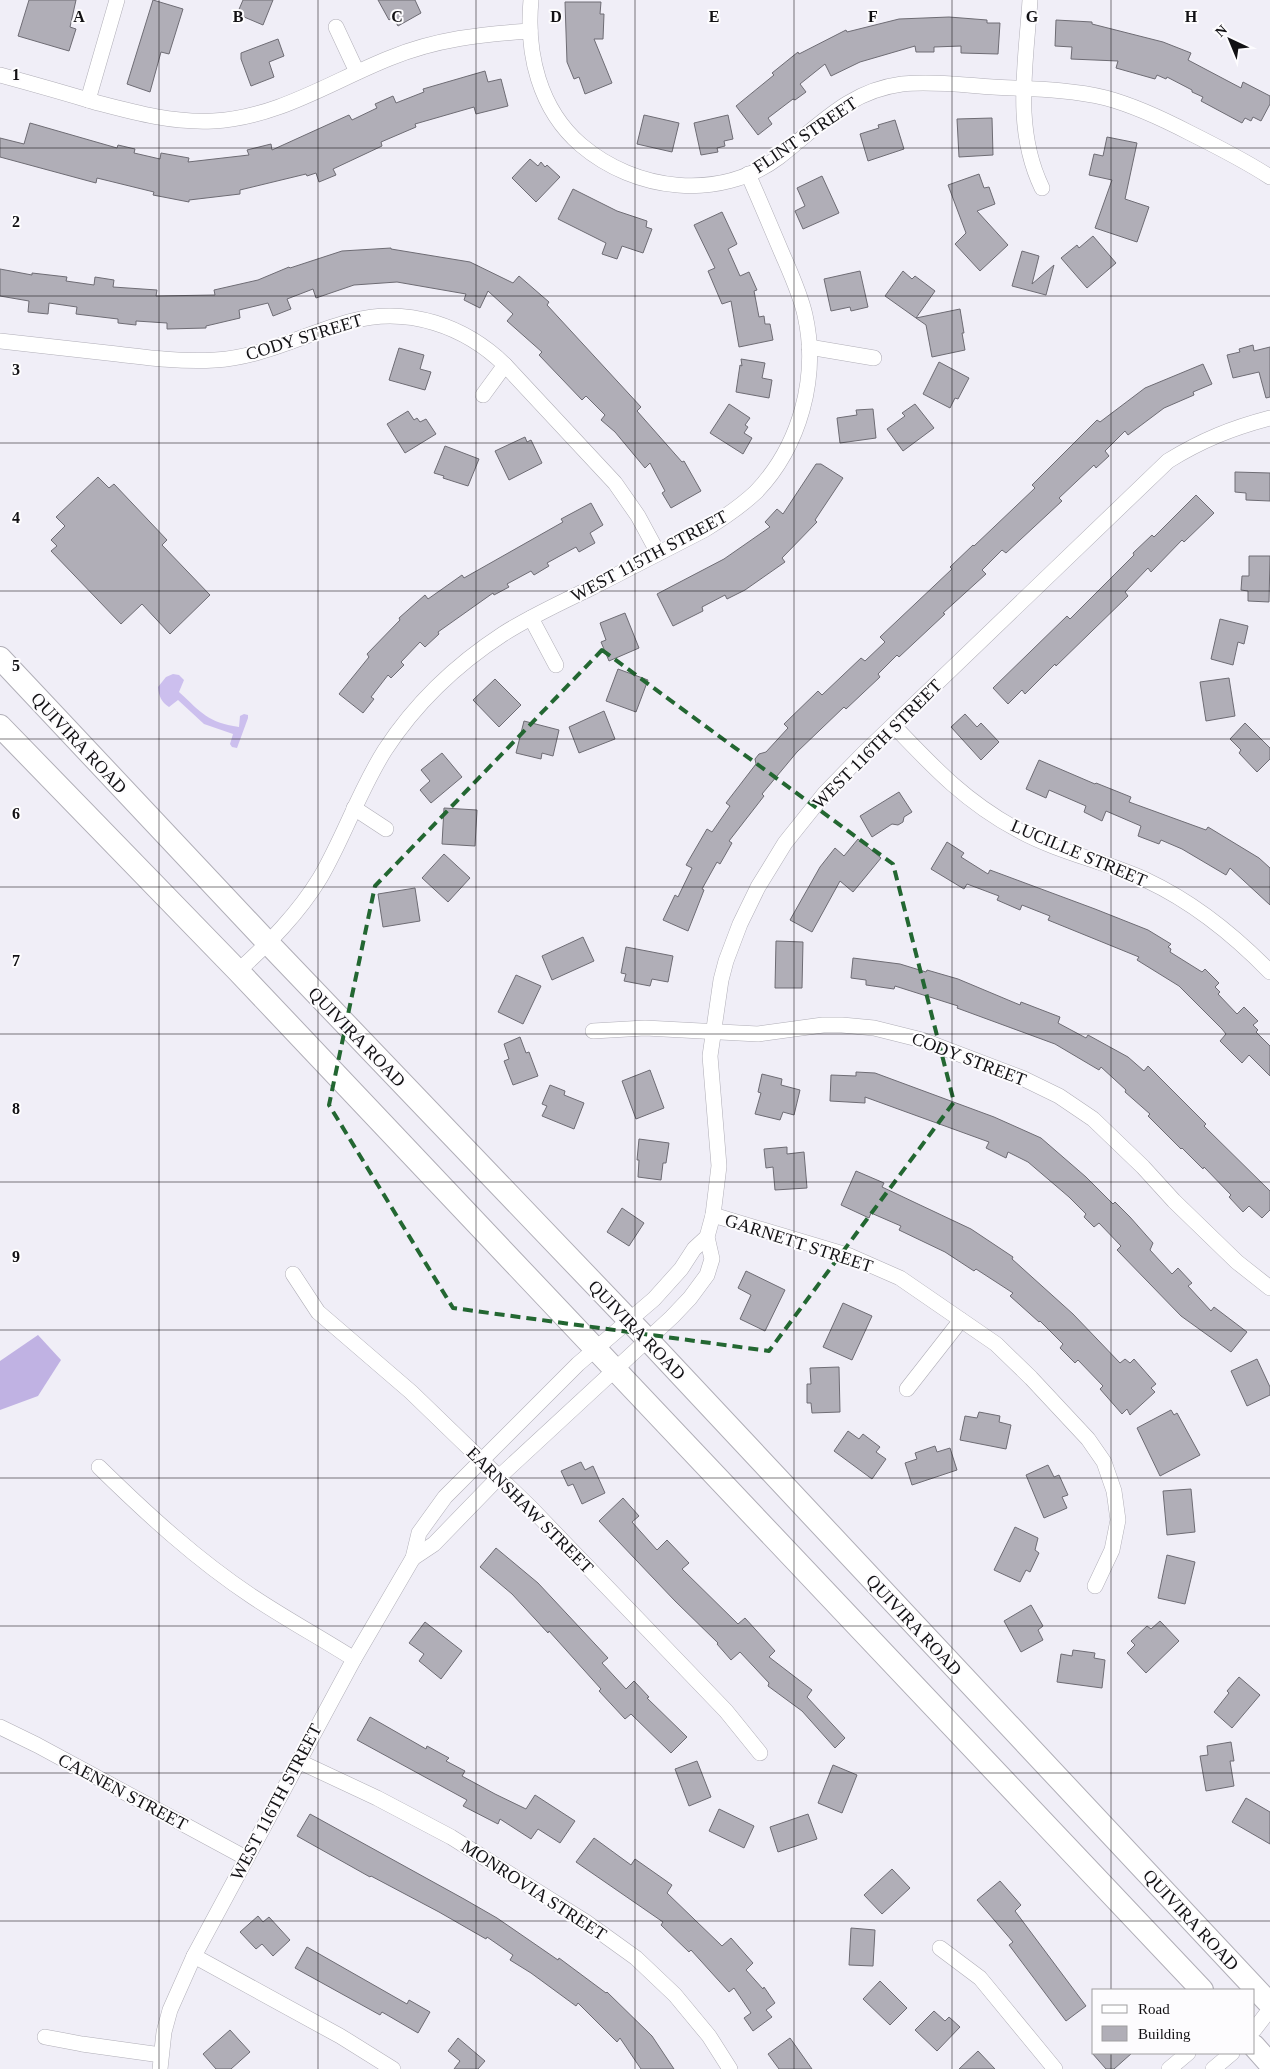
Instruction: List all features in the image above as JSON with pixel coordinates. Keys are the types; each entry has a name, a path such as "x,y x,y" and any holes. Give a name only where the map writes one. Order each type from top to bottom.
{"main road":[{"name":"QUIVIRA ROAD","path":"0,658 268,943 647,1339 1253,1989"},
{"path":"0,726 238,971 1201,1989"},
{"name":"QUIVIRA ROAD","path":"1255,1991 1270,2007"},
{"path":"1255,2047 1270,2064"}],"street":[{"path":"88,100 117,0"},
{"name":"FLINT STREET","path":"532,0 530,31 532,56 538,80 548,103 566,130 590,153 604,162 634,177 666,185 684,186 717,183 748,174 778,158 839,108 861,96 884,88 917,83 1073,92 1105,98 1137,108 1242,159 1270,177"},
{"path":"1030,0 1025,89 1025,137 1035,173 1042,188"},
{"path":"336,27 357,72"},
{"path":"0,75 148,116 181,121 214,121 247,116 279,107 391,57 426,45 480,34 530,31"},
{"name":"WEST 115TH STREET","path":"238,971 268,943 300,906 319,879 335,850 354,808 386,750 427,698 476,654 531,618 704,530 730,514 766,480 792,438 803,407 809,374 809,347 804,314 794,283 748,174"},
{"name":"CODY STREET","path":"0,341 177,361 215,360 272,349 354,320 386,316 435,323 458,332 480,344 505,366 615,482 638,516 658,553"},
{"path":"809,347 874,358"},
{"path":"483,395 505,366"},
{"name":"WEST 116TH STREET","path":"413,1558 434,1544 499,1477 690,1298 707,1275 712,1259 707,1237 713,1215 718,1166 710,1056 721,980 740,924 758,887 785,843 825,793 1168,460 1198,442 1243,425 1270,418"},
{"path":"531,618 556,665"},
{"name":"LUCILLE STREET","path":"894,726 956,789 990,814 1037,838 1144,879 1172,893 1226,930 1270,972"},
{"path":"354,808 386,829"},
{"name":"CODY STREET","path":"593,1031 646,1028 758,1034 823,1025 874,1028 922,1040 1022,1078 1060,1096 1093,1119 1144,1167 1174,1201 1237,1262 1270,1288"},
{"name":"GARNETT STREET","path":"713,1215 850,1256 900,1278 996,1344 1088,1438 1104,1462 1114,1491 1118,1520 1112,1550 1095,1586"},
{"name":"WEST 116TH STREET","path":"160,2062 164,2032 170,2010 194,1956 354,1659 413,1558 418,1533 445,1497 481,1460 578,1364 654,1299 682,1269 694,1249 707,1237"},
{"name":"EARNSHAW STREET","path":"293,1274 318,1312 411,1392 499,1477 726,1711 760,1752"},
{"path":"907,1390 961,1320"},
{"path":"99,1467 149,1515 198,1557 253,1597 354,1659"},
{"name":"CAENEN STREET","path":"0,1727 37,1745 246,1858"},
{"name":"MONROVIA STREET","path":"298,1761 377,1798 451,1837 586,1922 636,1958 676,1995 709,2036 730,2069"},
{"path":"940,1948 980,1978 1055,2069"},
{"path":"194,1956 340,2036 393,2069"},
{"path":"1255,2012 1270,2007"},
{"path":"1255,2029 1270,2007"},
{"path":"45,2037 160,2062"},
{"path":"1169,2069 1187,2054"},
{"path":"1213,2069 1231,2054"}],"highlighted area":[{"path":"602,650 893,864 954,1102 769,1351 453,1308 329,1105 375,886"}],"shaded area":[{"path":"173,674 179,675 184,680 179,692 206,716 228,725 239,727 240,716 248,715 237,748 232,747 230,744 233,734 204,724 178,700 169,707 162,701 158,687 166,677"},
{"path":"38,1335 61,1360 38,1396 0,1410 0,1361"}],"building":[{"path":"29,0 76,0 70,27 76,29 69,51 18,36"},
{"path":"153,0 183,9 169,54 161,52 150,92 127,84"},
{"path":"243,0 273,0 263,25 237,14"},
{"path":"378,0 415,0 421,13 398,26 393,17 389,20"},
{"path":"565,2 601,2 600,14 604,14 603,39 594,39 612,83 585,94 579,77 574,79 567,62"},
{"path":"949,17 987,20 987,23 1000,23 998,54 961,53 961,46 934,47 934,52 916,52 915,46 860,62 831,76 825,64 800,84 806,92 795,100 793,99 768,118 772,124 758,135 736,106 774,75 772,73 798,52 799,54 846,30 847,32 899,19"},
{"path":"1056,20 1092,22 1092,24 1163,42 1191,53 1188,60 1241,88 1243,82 1270,96 1270,104 1261,121 1253,117 1251,121 1245,118 1242,123 1201,101 1203,97 1167,77 1166,79 1157,75 1155,79 1116,68 1118,61 1071,59 1072,47 1055,46"},
{"path":"278,39 284,56 269,62 274,77 251,86 241,59 241,53"},
{"path":"485,71 488,82 501,79 508,106 476,114 474,107 415,124 416,127 381,142 382,146 333,169 336,175 319,182 316,173 307,176 306,174 240,190 240,194 189,200 189,202 153,195 154,192 97,178 96,183 0,157 0,138 24,144 30,123 117,148 118,145 135,149 134,153 160,159 161,153 189,158 188,162 249,155 247,150 271,144 272,150 349,115 352,120 377,108 375,104 393,96 396,103 424,92 423,89"},
{"path":"644,115 679,123 672,152 637,144"},
{"path":"728,115 733,139 724,141 725,146 717,148 718,152 701,155 694,123"},
{"path":"992,118 993,155 959,157 957,119"},
{"path":"895,120 904,149 868,161 860,134 879,128 878,125"},
{"path":"1107,137 1137,143 1125,199 1149,207 1137,242 1095,228 1112,180 1089,175 1094,154 1103,156"},
{"path":"530,159 538,166 541,162 545,167 547,165 560,177 536,202 512,178"},
{"path":"979,174 984,188 989,187 995,204 977,211 1008,245 980,271 955,244 966,233 948,185"},
{"path":"822,176 839,213 803,229 795,211 805,206 797,188"},
{"path":"573,189 617,211 647,221 646,227 652,229 643,253 622,246 617,259 602,254 606,243 558,219"},
{"path":"722,212 737,244 728,249 740,276 749,272 757,290 754,291 759,317 764,316 765,324 770,324 773,340 739,347 731,301 722,304 708,271 715,268 694,225"},
{"path":"1093,236 1116,263 1087,288 1061,258 1077,245 1079,248"},
{"path":"391,248 470,262 513,283 519,276 549,302 547,305 641,407 637,411 682,462 684,461 701,491 671,508 662,493 665,491 650,463 645,468 615,432 601,420 605,415 586,396 582,400 539,355 542,352 507,321 513,314 488,291 480,308 464,300 466,294 397,282 354,285 316,298 313,289 287,299 291,309 273,316 268,303 239,310 240,318 206,326 206,328 167,329 167,323 136,321 136,325 118,323 118,319 76,314 77,307 49,303 48,314 28,312 29,301 0,296 0,269 32,275 32,273 67,277 66,281 94,285 95,277 114,280 113,287 157,290 156,296 215,295 214,290 258,280 289,267 342,251"},
{"path":"1022,251 1039,256 1032,284 1054,265 1046,295 1012,286"},
{"path":"860,271 868,307 851,311 850,307 831,311 824,279"},
{"path":"903,271 912,279 915,276 935,291 916,318 885,296"},
{"path":"960,309 965,350 932,357 926,325 916,318"},
{"path":"1253,345 1254,351 1270,347 1270,397 1266,398 1259,372 1233,378 1227,355 1240,352 1239,349"},
{"path":"399,348 424,355 420,369 431,372 425,390 389,380"},
{"path":"741,359 765,363 762,378 772,380 769,398 736,392 740,365 742,366"},
{"path":"939,362 969,378 958,399 955,398 950,408 923,394"},
{"path":"1203,364 1212,384 1193,392 1194,395 1164,408 1128,435 1125,431 1105,451 1109,456 1096,468 1094,465 1059,498 1062,501 1006,553 1002,550 982,570 986,574 899,657 897,655 878,674 880,677 846,709 844,707 797,752 762,794 764,796 729,841 732,843 720,864 717,862 702,889 704,890 688,931 663,920 675,895 678,897 692,868 686,865 707,829 712,832 730,806 726,803 756,764 755,759 759,754 766,752 788,728 784,724 818,691 822,695 861,658 865,661 885,642 880,637 952,569 950,567 1035,488 1032,485 1097,420 1100,422 1145,388"},
{"path":"729,404 750,418 745,425 748,427 744,433 752,438 743,454 710,433"},
{"path":"915,404 934,428 903,451 887,429 905,416 902,413"},
{"path":"873,409 876,438 840,443 837,418 857,415 856,410"},
{"path":"408,411 414,420 417,418 420,422 426,419 436,434 405,453 387,424"},
{"path":"525,437 527,442 531,440 542,463 509,480 495,451"},
{"path":"445,446 479,459 468,486 434,473"},
{"path":"816,464 821,464 843,478 815,520 817,522 782,558 785,562 745,590 727,599 725,595 702,607 703,611 673,626 657,594 724,559 770,527 765,522 777,509 783,514"},
{"path":"1235,472 1270,473 1270,501 1246,500 1246,493 1235,492"},
{"path":"98,477 109,488 114,484 167,540 162,545 210,595 170,634 142,604 121,624 51,551 57,546 51,540 65,526 56,517"},
{"path":"1196,495 1214,513 1184,542 1182,540 1151,572 1148,568 1125,592 1128,596 1056,666 1055,664 1025,694 1022,690 1008,704 993,688 1067,616 1070,619 1134,555 1133,553 1152,535 1154,537"},
{"path":"591,503 603,525 590,533 595,543 579,552 576,547 547,563 549,566 534,575 531,571 507,584 509,587 494,595 493,593 438,632 439,634 425,647 420,642 401,662 404,665 391,678 388,675 371,697 374,699 363,713 339,694 369,657 367,654 400,620 399,618 425,595 428,599 462,575 464,578 563,522 561,519"},
{"path":"1249,556 1270,556 1269,602 1248,601 1248,591 1241,590 1242,576 1249,576"},
{"path":"625,613 639,648 609,661 601,642 606,640 600,623"},
{"path":"1220,619 1248,626 1244,644 1238,642 1233,665 1211,659"},
{"path":"618,669 648,680 636,712 606,701"},
{"path":"1229,678 1235,716 1206,721 1200,682"},
{"path":"495,679 521,705 499,727 473,700"},
{"path":"604,711 615,739 579,753 569,727"},
{"path":"965,714 977,727 981,723 999,742 981,760 951,727"},
{"path":"524,721 559,730 553,756 542,753 541,759 516,753"},
{"path":"1245,723 1270,748 1270,759 1257,772 1239,753 1241,750 1230,739"},
{"path":"442,753 462,777 431,803 420,790 430,781 421,770"},
{"path":"1039,760 1131,797 1129,802 1206,830 1208,827 1259,858 1270,868 1270,905 1230,868 1226,875 1182,849 1161,840 1159,844 1138,836 1141,826 1106,811 1102,821 1084,812 1086,806 1049,790 1046,798 1026,789"},
{"path":"899,792 912,812 904,817 903,822 898,825 892,824 872,837 860,816"},
{"path":"444,808 477,810 475,846 442,844"},
{"path":"858,839 881,858 853,892 840,881 812,932 790,920 820,867 835,848 844,856"},
{"path":"947,842 964,853 961,857 988,874 990,870 1095,909 1148,930 1171,944 1168,947 1171,949 1170,952 1202,972 1205,969 1219,983 1215,987 1220,992 1218,994 1237,1014 1244,1007 1258,1021 1253,1025 1258,1030 1256,1032 1270,1046 1270,1076 1249,1055 1242,1063 1220,1041 1226,1034 1222,1029 1179,986 1137,960 1139,957 1048,920 1050,916 1022,905 1020,910 997,900 999,896 967,884 964,889 931,869"},
{"path":"444,854 470,878 448,902 422,878"},
{"path":"415,888 420,921 383,927 378,894"},
{"path":"583,937 594,961 552,980 542,956"},
{"path":"776,941 803,942 802,988 775,988"},
{"path":"626,947 673,956 668,982 652,979 650,986 624,981 626,974 621,973"},
{"path":"853,958 900,964 926,972 927,970 958,979 1020,1005 1021,1002 1060,1017 1058,1023 1086,1038 1088,1035 1128,1057 1144,1071 1148,1066 1206,1124 1204,1126 1270,1191 1270,1210 1262,1218 1249,1206 1243,1212 1229,1197 1231,1195 1204,1167 1203,1169 1181,1149 1148,1116 1150,1114 1101,1067 1099,1070 1055,1044 957,1008 958,1006 895,986 894,989 866,985 866,980 851,978"},
{"path":"516,975 541,986 523,1024 498,1012"},
{"path":"520,1037 526,1053 529,1052 538,1076 513,1085 504,1061 509,1059 504,1044"},
{"path":"650,1070 664,1108 636,1119 622,1081"},
{"path":"856,1072 875,1073 994,1117 1041,1138 1086,1177 1113,1204 1115,1202 1130,1217 1153,1243 1150,1250 1172,1274 1178,1268 1192,1283 1188,1286 1211,1311 1214,1307 1247,1332 1231,1352 1181,1316 1117,1250 1121,1246 1099,1223 1094,1227 1084,1217 1086,1214 1069,1197 1028,1162 1008,1152 1006,1158 986,1148 989,1142 865,1097 865,1103 830,1101 831,1075 856,1076"},
{"path":"762,1074 782,1079 781,1085 800,1090 794,1115 783,1112 780,1120 755,1114 761,1093 758,1092"},
{"path":"550,1085 565,1091 564,1095 584,1103 574,1129 542,1116 547,1106 542,1104"},
{"path":"639,1139 669,1143 666,1163 663,1163 661,1180 638,1177"},
{"path":"787,1147 787,1154 804,1152 807,1188 775,1190 773,1167 766,1168 764,1149"},
{"path":"856,1171 884,1183 882,1187 971,1229 1013,1257 1012,1259 1073,1314 1120,1363 1125,1359 1130,1363 1134,1359 1156,1384 1151,1388 1155,1392 1130,1415 1127,1409 1122,1414 1100,1389 1103,1386 1078,1360 1075,1363 1060,1348 1063,1344 1040,1321 1010,1296 1013,1293 976,1269 974,1271 945,1252 899,1230 901,1226 871,1213 869,1218 841,1205"},
{"path":"622,1208 644,1223 629,1246 607,1232"},
{"path":"746,1271 785,1290 765,1331 740,1319 751,1295 738,1288"},
{"path":"843,1303 872,1316 852,1360 823,1347"},
{"path":"1257,1359 1270,1387 1270,1395 1247,1406 1231,1371"},
{"path":"839,1367 840,1412 812,1413 811,1403 807,1403 807,1384 811,1384 810,1368"},
{"path":"1171,1410 1174,1415 1177,1413 1200,1455 1160,1476 1137,1428"},
{"path":"979,1412 1000,1416 999,1422 1011,1425 1006,1449 960,1440 965,1416 977,1418"},
{"path":"848,1431 859,1439 863,1434 880,1447 876,1452 886,1459 872,1479 834,1451"},
{"path":"935,1446 937,1452 950,1448 957,1470 912,1485 905,1463 917,1459 915,1453"},
{"path":"581,1462 585,1470 593,1466 605,1493 582,1504 573,1484 568,1486 561,1471"},
{"path":"1048,1465 1054,1477 1059,1475 1068,1495 1062,1497 1067,1508 1044,1518 1026,1475"},
{"path":"1191,1489 1195,1532 1167,1535 1163,1491"},
{"path":"623,1498 639,1516 632,1522 657,1550 667,1540 689,1563 682,1569 738,1624 745,1618 775,1651 769,1657 812,1690 807,1697 845,1738 835,1748 802,1711 768,1686 769,1683 740,1652 731,1660 718,1643 599,1521"},
{"path":"1015,1527 1038,1538 1035,1550 1039,1553 1030,1572 1026,1570 1020,1582 994,1570"},
{"path":"496,1548 538,1583 608,1658 602,1663 626,1689 634,1681 649,1697 647,1698 687,1737 671,1753 631,1714 625,1719 549,1631 548,1633 512,1594 480,1567"},
{"path":"1167,1555 1195,1562 1185,1604 1158,1598"},
{"path":"1031,1605 1043,1626 1038,1630 1043,1640 1021,1652 1004,1621"},
{"path":"1160,1621 1179,1641 1146,1673 1127,1653 1135,1645 1131,1641 1147,1626 1151,1629"},
{"path":"425,1622 462,1651 441,1679 419,1661 424,1654 409,1643"},
{"path":"1073,1650 1095,1653 1094,1658 1105,1660 1102,1688 1057,1682 1061,1654 1072,1656"},
{"path":"1239,1677 1260,1695 1232,1728 1214,1712 1229,1693 1227,1691"},
{"path":"370,1717 426,1749 427,1746 449,1758 446,1761 465,1771 462,1776 495,1794 526,1809 535,1795 575,1821 560,1843 538,1829 531,1839 500,1819 498,1824 463,1806 467,1800 357,1740"},
{"path":"1231,1742 1234,1761 1230,1761 1234,1786 1206,1791 1200,1756 1208,1755 1207,1746"},
{"path":"697,1761 711,1797 689,1806 675,1769"},
{"path":"833,1765 857,1775 842,1813 818,1803"},
{"path":"1246,1798 1270,1812 1270,1844 1232,1822"},
{"path":"719,1809 754,1826 744,1848 709,1831"},
{"path":"310,1814 497,1918 558,1960 559,1958 607,1992 652,2036 674,2069 641,2069 620,2038 617,2042 578,2003 576,2006 510,1960 513,1955 487,1937 486,1939 297,1836"},
{"path":"808,1814 817,1839 778,1852 770,1827"},
{"path":"594,1838 631,1865 635,1859 672,1885 667,1893 722,1946 731,1938 753,1963 746,1970 763,1989 764,1987 775,2003 766,2010 772,2017 753,2031 744,2018 751,2013 734,1988 729,1992 691,1950 689,1952 661,1925 663,1922 576,1862"},
{"path":"892,1869 910,1888 882,1914 864,1895"},
{"path":"1000,1881 1021,1905 1015,1911 1086,2006 1066,2021 1009,1945 1013,1942 977,1900"},
{"path":"258,1916 263,1922 269,1917 290,1940 273,1956 262,1944 256,1949 240,1932"},
{"path":"851,1928 875,1930 873,1966 849,1965"},
{"path":"307,1947 407,2004 409,2000 430,2012 418,2033 382,2012 380,2015 295,1968"},
{"path":"880,1981 907,2008 890,2025 863,1999"},
{"path":"934,2011 945,2021 949,2017 960,2027 937,2051 915,2030"},
{"path":"230,2030 250,2052 231,2069 216,2069 203,2054"},
{"path":"458,2038 485,2061 478,2069 454,2069 460,2061 448,2051"},
{"path":"790,2038 812,2069 779,2069 768,2054"},
{"path":"978,2051 995,2069 959,2069"},
{"path":"1093,2054 1131,2054 1114,2069 1106,2069"}]}
